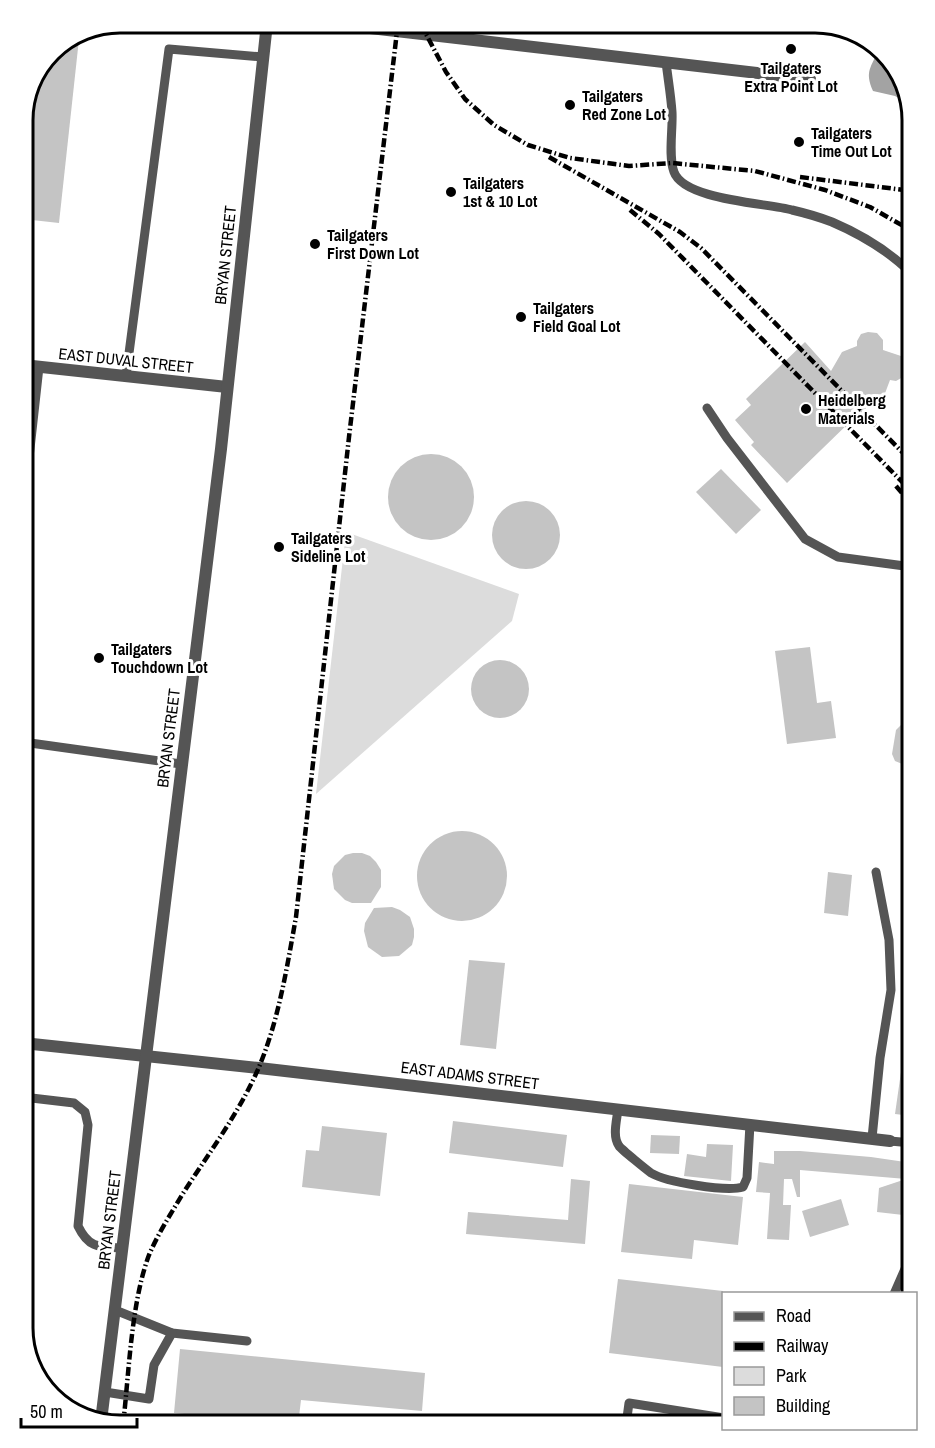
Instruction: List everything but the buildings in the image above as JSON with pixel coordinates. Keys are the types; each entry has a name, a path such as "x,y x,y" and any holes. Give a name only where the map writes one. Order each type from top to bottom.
{"street":[{"name":"BRYAN STREET","path":"102,1413 227,387 266,33"},
{"path":"420,33 810,79"},
{"name":"EAST DUVAL STREET","path":"33,366 227,387"},
{"name":"EAST ADAMS STREET","path":"33,1044 890,1141"}],"lane":[{"path":"126,376 169,49 263,57"},
{"path":"666,62 672,112 672,163 679,180 691,189 709,194 792,210 831,222 873,244 902,266"},
{"path":"33,421 39,367"},
{"path":"707,408 727,438 805,539 838,557 902,566"},
{"path":"33,743 181,764"},
{"path":"872,1138 880,1058 891,990 889,940 876,872"},
{"path":"33,1098 75,1103 85,1112 88,1125 78,1226 83,1238 91,1244 99,1247 123,1248"},
{"path":"618,1109 615,1135 619,1146 652,1174 674,1181 733,1190 743,1187 747,1178 750,1124"},
{"name":"EAST ADAMS STREET","path":"890,1141 902,1142"},
{"path":"894,1292 902,1275"},
{"path":"115,1310 172,1333 247,1341"},
{"path":"105,1392 149,1399 154,1365 172,1333"},
{"path":"627,1415 628,1403 704,1415"}],"green space":[{"path":"346,532 519,594 512,621 316,794"}],"shaded area":[{"path":"875,58 890,76 899,98 873,91 869,78"}],"railway":[{"path":"124,1415 134,1316 149,1255 173,1210 251,1084 266,1049 286,974 296,917 397,33"},
{"path":"426,33 446,72 465,99 494,125 528,145 570,158 629,166 672,163 755,171 825,190 870,207 902,225"},
{"path":"549,157 680,232 701,248 902,452"},
{"path":"800,177 902,190"},
{"path":"630,210 659,234 902,482"},
{"path":"896,486 902,493"}],"place":[{"name":"Tailgaters Extra Point Lot","path":"791,49"},
{"name":"Tailgaters Red Zone Lot","path":"570,105"},
{"name":"Tailgaters Time Out Lot","path":"799,142"},
{"name":"Tailgaters 1st & 10 Lot","path":"451,192"},
{"name":"Tailgaters First Down Lot","path":"315,244"},
{"name":"Tailgaters Field Goal Lot","path":"521,317"},
{"name":"Heidelberg Materials","path":"806,409"},
{"name":"Tailgaters Sideline Lot","path":"279,547"},
{"name":"Tailgaters Touchdown Lot","path":"99,658"}]}
